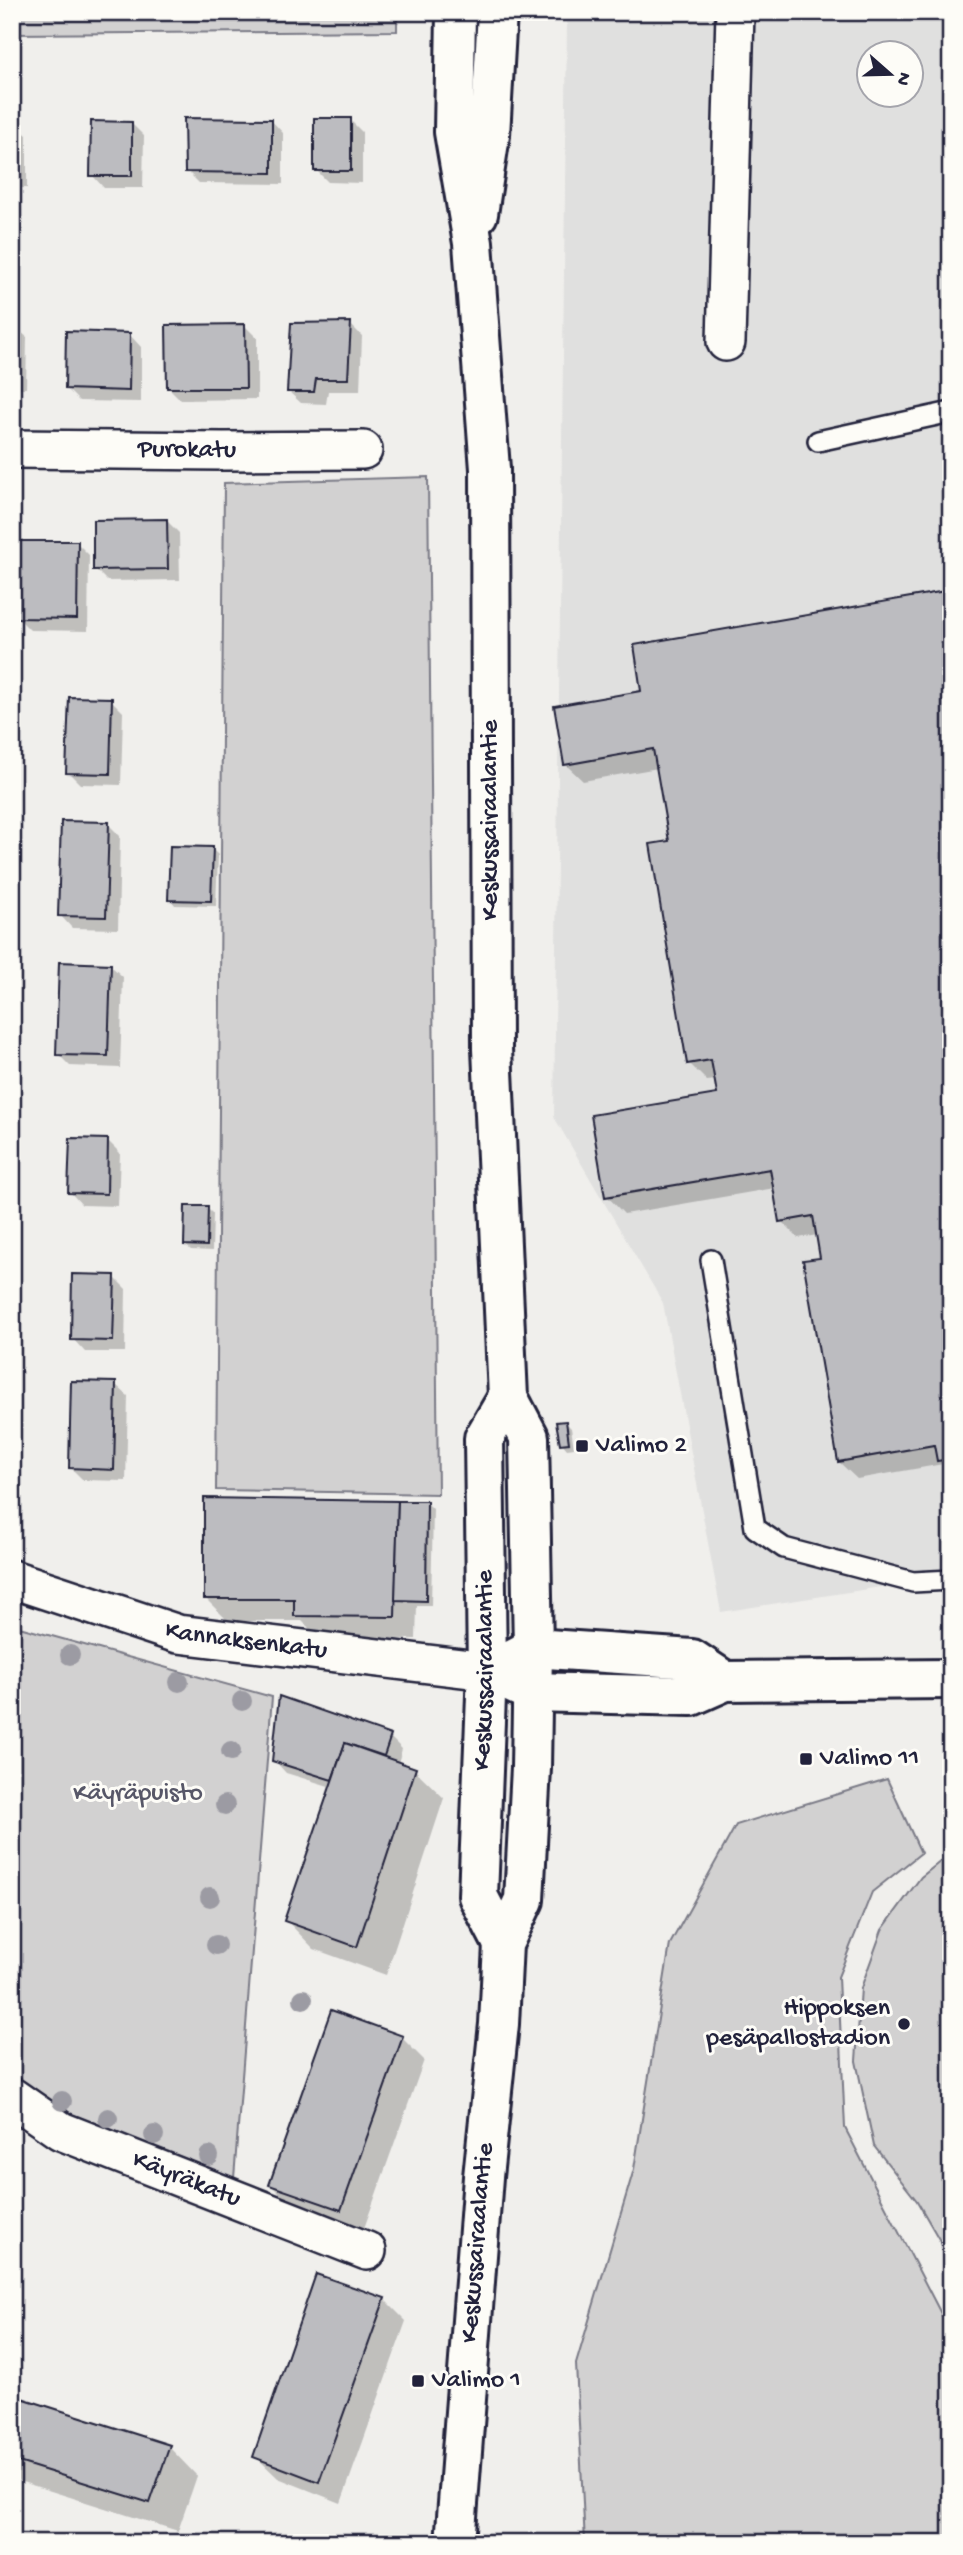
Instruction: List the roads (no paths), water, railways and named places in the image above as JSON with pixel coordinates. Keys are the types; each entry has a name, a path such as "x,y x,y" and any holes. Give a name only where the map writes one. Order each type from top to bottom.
{"main road":[{"name":"Keskussairaalantie","path":"455,2543 483,2177 499,2024 503,1944 524,1900 531,1768 533,1648 529,1437 508,1397 492,1049 490,469 473,243 454,131 456,12"},
{"name":"Keskussairaalantie","path":"473,243 490,135 497,12"},
{"name":"Keskussairaalantie","path":"503,1944 478,1896 487,1671 484,1438 508,1397"},
{"path":"487,1671 533,1648 692,1659 708,1689"},
{"path":"487,1671 531,1692 593,1693 951,1679"}],"street":[{"path":"726,342 735,12"},
{"name":"Purokatu","path":"12,449 223,452 363,450"},
{"name":"Kannaksenkatu","path":"12,1579 178,1634 487,1671"},
{"name":"Käyräkatu","path":"12,2097 61,2131 367,2250"}],"lane":[{"path":"818,441 951,412"},
{"path":"711,1260 755,1528 784,1548 913,1582 951,1580"}],"place":[{"name":"Valimo 2","path":"582,1446"},
{"name":"Valimo 11","path":"806,1759"},
{"name":"Hippoksen pesäpallostadion","path":"904,2024"},
{"name":"Valimo 1","path":"418,2381"}],"park label":[{"name":"Käyräpuisto","path":"138,1794"}]}
